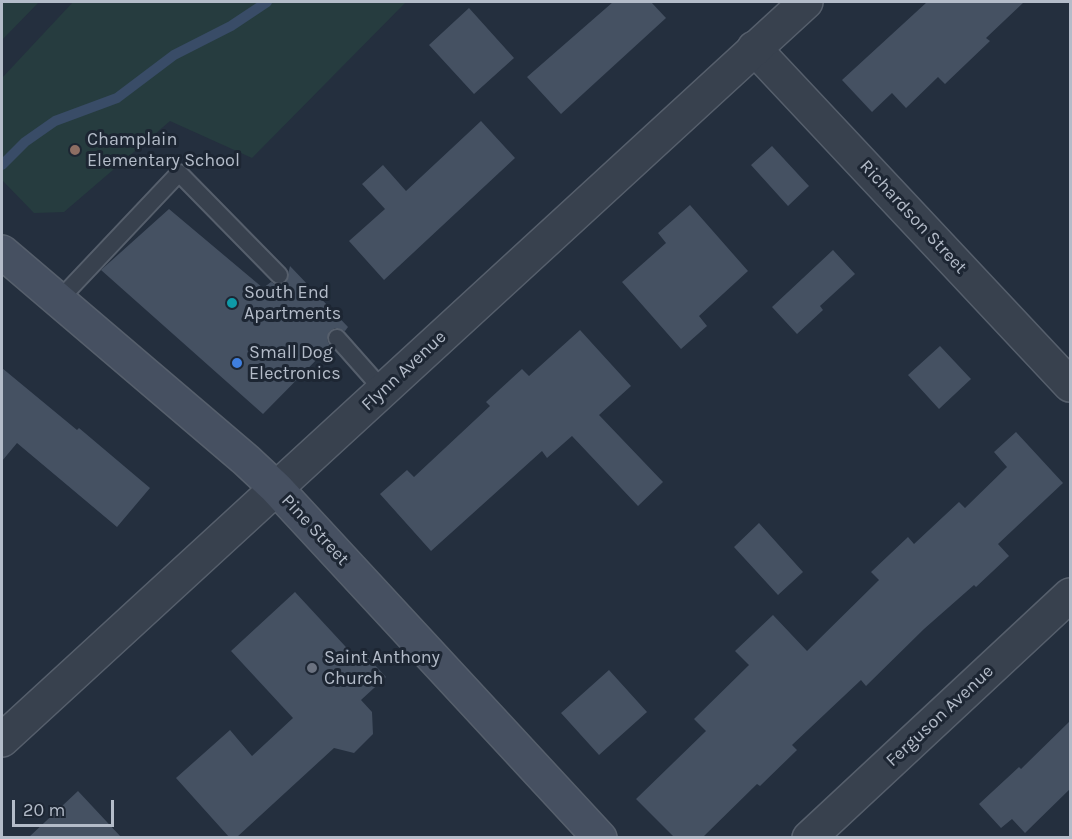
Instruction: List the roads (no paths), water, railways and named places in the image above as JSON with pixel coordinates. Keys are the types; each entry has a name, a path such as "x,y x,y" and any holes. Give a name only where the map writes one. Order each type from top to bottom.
{"main road":[{"name":"Pine Street","path":"2,252 276,488 600,837"}],"street":[{"name":"Flynn Avenue","path":"2,740 806,2"},
{"name":"Richardson Street","path":"754,48 1071,385"},
{"name":"Ferguson Avenue","path":"809,837 1071,594"}],"lane":[{"path":"58,301 179,173 279,275"},
{"path":"337,338 383,390"}],"waterway":[{"path":"2,165 25,142 55,121 117,98 174,55 231,26 267,2"}],"place":[{"name":"Champlain Elementary School","path":"75,150"},
{"name":"South End Apartments","path":"232,303"},
{"name":"Small Dog Electronics","path":"237,363"},
{"name":"Saint Anthony Church","path":"312,668"}]}
